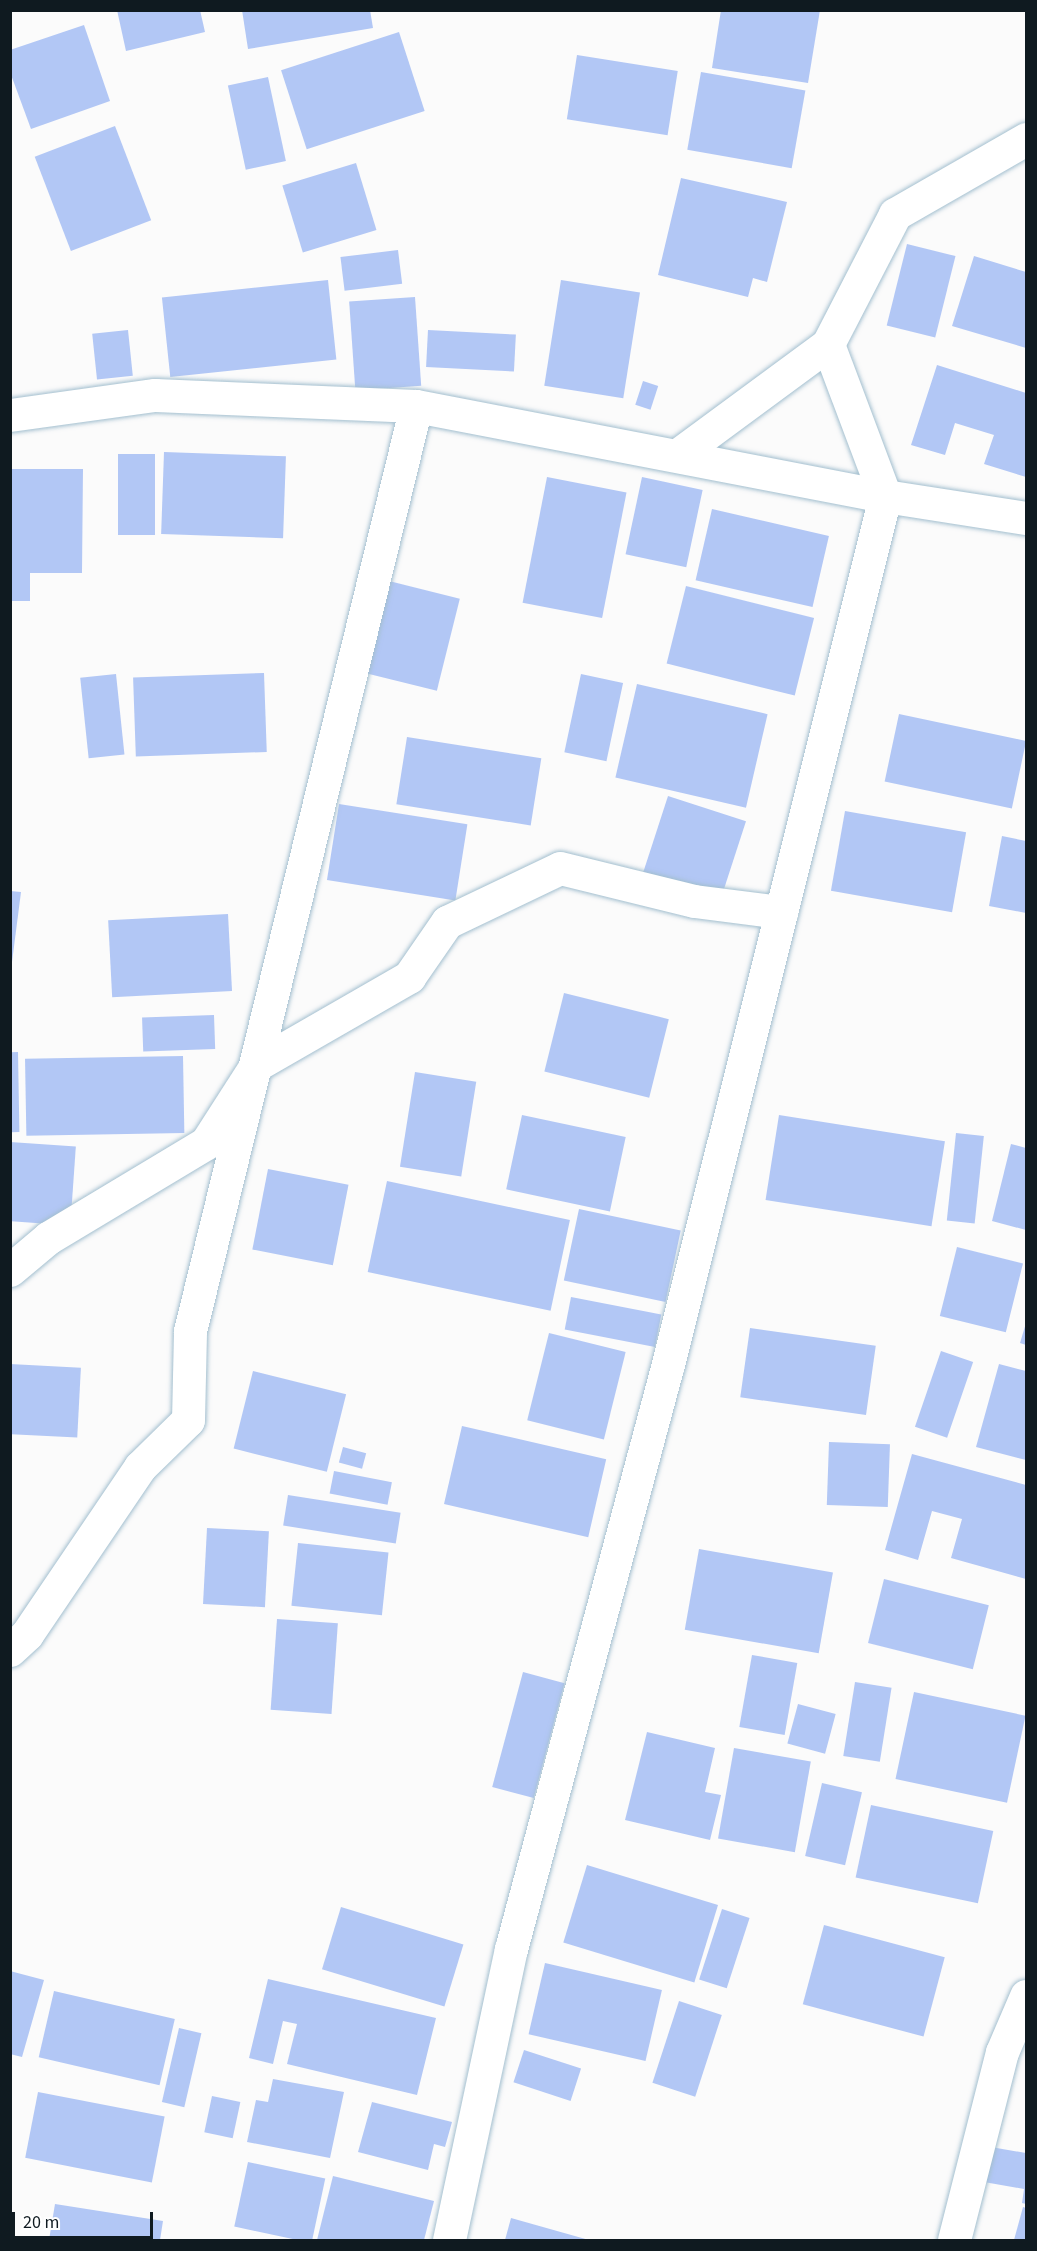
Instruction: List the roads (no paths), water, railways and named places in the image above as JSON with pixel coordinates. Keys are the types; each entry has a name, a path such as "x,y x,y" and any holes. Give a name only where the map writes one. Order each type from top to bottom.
{"street":[{"path":"680,454 828,344 896,214 1026,139"},
{"path":"449,2241 511,1949 668,1364 885,496 828,344"},
{"path":"10,415 155,395 416,406 680,454 885,496 1026,518"},
{"path":"10,1650 27,1634 140,1467 188,1420 190,1331 416,406"},
{"path":"10,1270 48,1238 206,1143 256,1065 409,977 447,922 560,868 693,901 781,912"},
{"path":"954,2241 1002,2052 1026,1996"}]}
